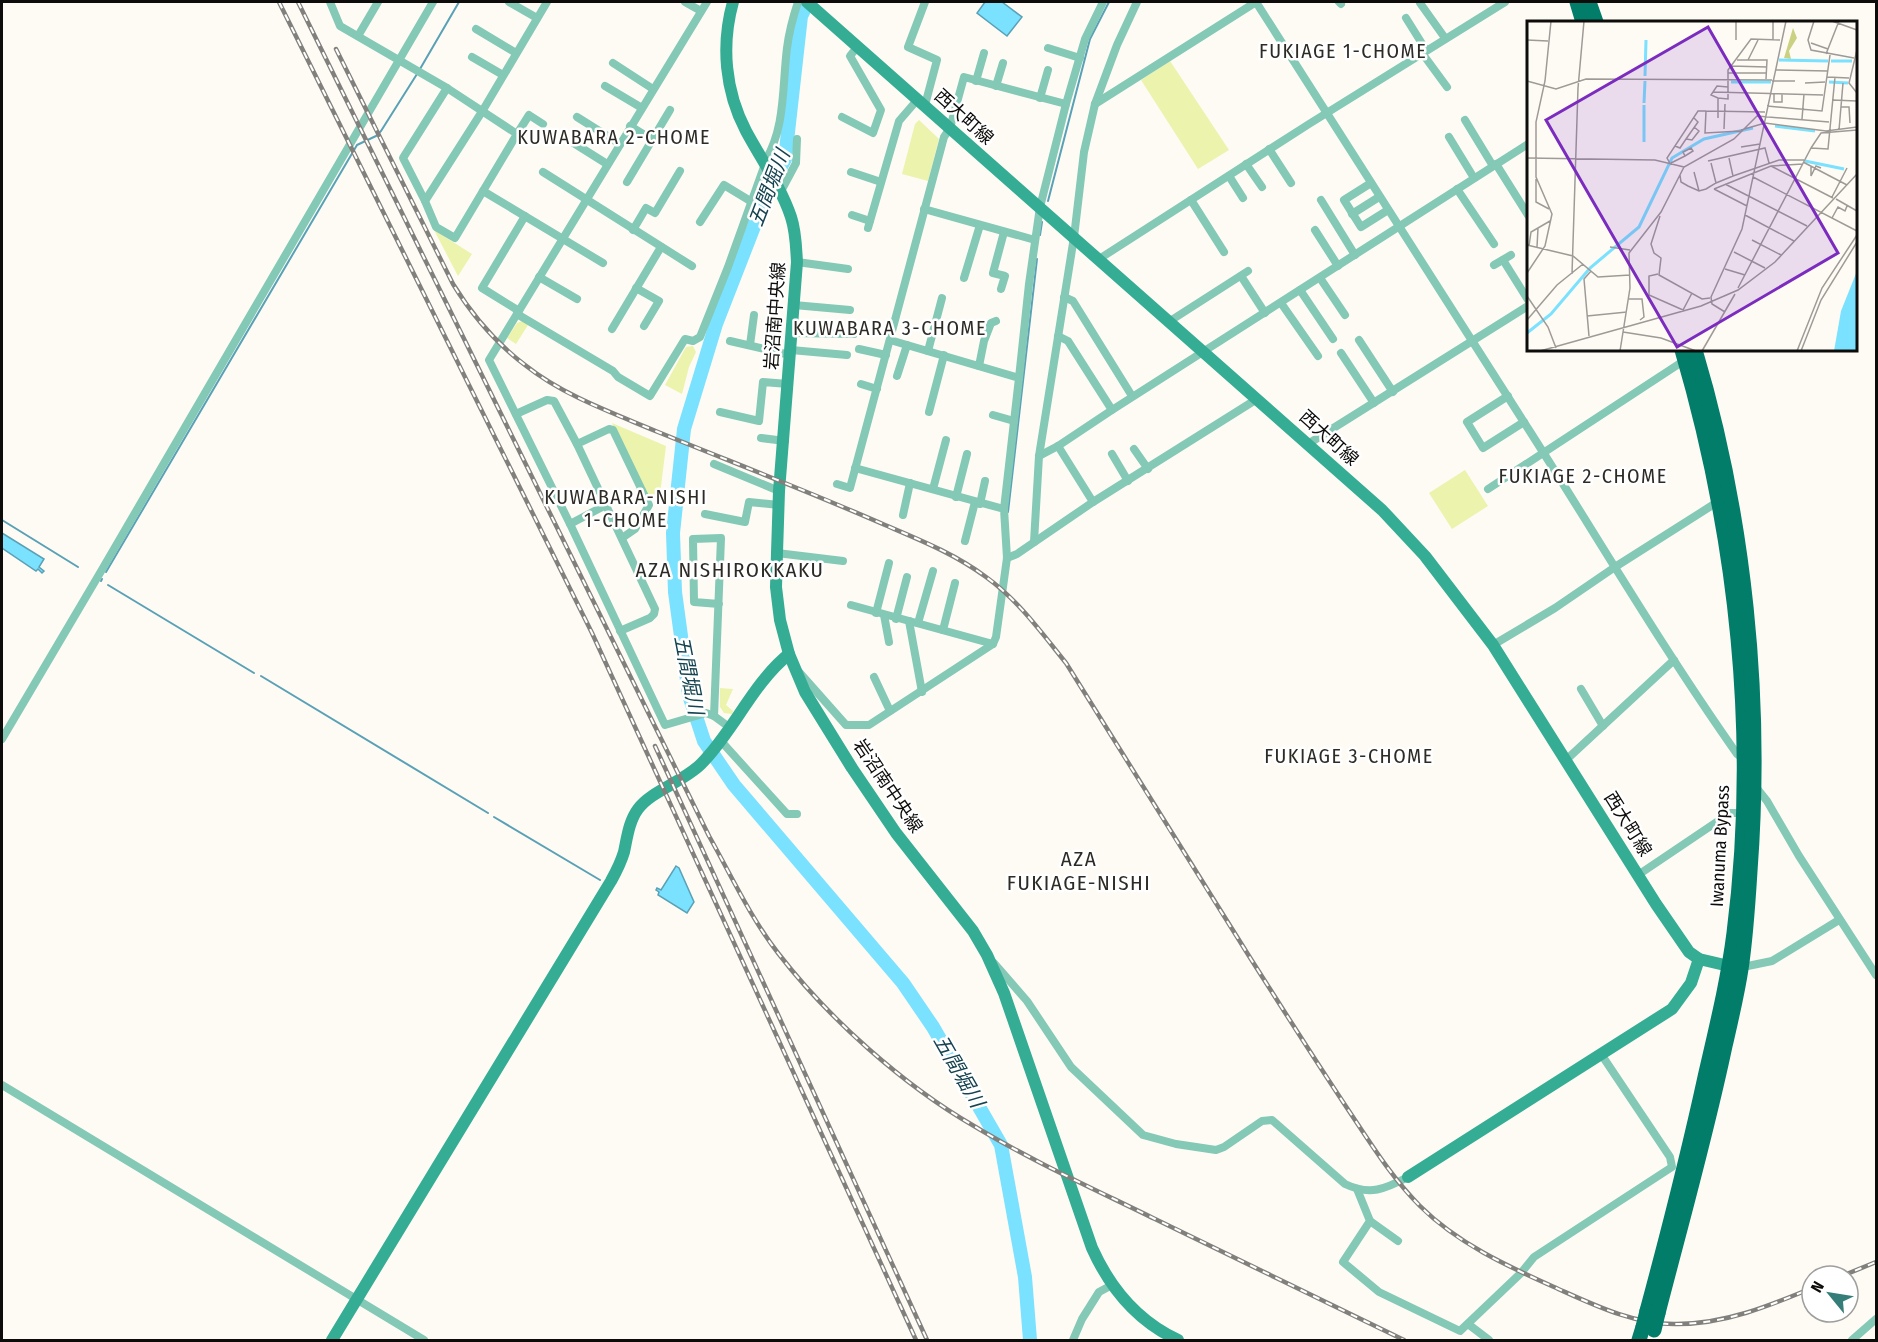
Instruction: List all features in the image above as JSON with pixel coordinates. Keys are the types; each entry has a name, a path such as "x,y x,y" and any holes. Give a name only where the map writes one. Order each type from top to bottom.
{"highway":[{"path":"1576,2 1583,21"},
{"path":"1589,2 1596,21"},
{"name":"Iwanuma Bypass","path":"1687,353 1719,501 1733,592 1740,661 1743,813 1735,967"},
{"name":"Iwanuma Bypass","path":"1647,1335 1683,1174 1735,967 1749,892 1754,786 1751,665 1739,554 1721,456 1687,353"}],"street":[{"path":"330,2 340,26 447,88 518,134"},
{"path":"358,36 378,2"},
{"path":"2,739 433,2"},
{"path":"509,2 537,18"},
{"path":"425,201 483,110 547,2"},
{"path":"685,2 701,11"},
{"path":"707,2 489,360 666,725 710,714 729,727"},
{"path":"733,2 727,31 728,74 737,110 745,130 765,165"},
{"path":"525,216 482,288 650,396 685,339 693,341 700,337 752,202 781,118 787,47 798,2"},
{"path":"852,215 869,225 898,122 922,102 937,60 908,47 924,2"},
{"path":"794,667 846,725 869,725 993,644 1003,597 1007,558 1004,509 1040,207 1085,39 1103,2"},
{"path":"1034,542 1038,456 1074,237 1084,152 1095,104 1117,45 1137,2"},
{"path":"1095,104 1256,2 1674,660 1737,754 1743,759"},
{"path":"1099,259 1269,149 1505,2"},
{"path":"1420,3 1445,38"},
{"name":"西大町線","path":"811,5 1382,510 1425,556 1492,645 1685,946 1699,959"},
{"path":"1406,18 1447,87"},
{"path":"476,29 516,53"},
{"path":"842,117 873,133 881,110 850,56 858,46"},
{"path":"1048,48 1080,58"},
{"path":"976,81 984,53"},
{"path":"472,57 503,75"},
{"path":"613,63 654,89"},
{"path":"996,86 1003,63"},
{"path":"1040,98 1048,70"},
{"path":"837,484 850,488 924,209 964,77 1066,104"},
{"path":"605,86 642,108"},
{"path":"447,88 403,158 436,227 455,238 529,116 543,124"},
{"path":"627,182 670,110"},
{"path":"577,117 620,144"},
{"path":"1465,120 1527,214"},
{"path":"630,126 651,139"},
{"path":"1449,137 1474,178"},
{"path":"779,191 796,163 797,140"},
{"path":"572,142 607,164"},
{"path":"1038,456 1058,446 1132,396 1527,145"},
{"path":"1269,149 1291,183"},
{"path":"1246,164 1262,187"},
{"name":"岩沼南中央線","path":"765,165 792,219 796,237 797,262 785,441 779,491 777,553 780,621 789,654 805,692 852,768 896,833 973,931 987,955 1008,1004 1092,1248 1112,1285 1140,1316 1178,1341"},
{"path":"633,230 646,208 655,213 680,171"},
{"path":"543,172 692,266"},
{"path":"851,172 881,182"},
{"path":"1229,176 1243,198"},
{"path":"1371,183 1344,200 1352,213 1361,227 1388,210"},
{"path":"700,222 724,185 752,202"},
{"path":"1456,189 1494,244"},
{"path":"483,191 603,263"},
{"path":"1352,213 1379,197"},
{"path":"1192,199 1211,224"},
{"path":"1192,199 1224,252"},
{"path":"1322,200 1355,255"},
{"path":"924,209 1035,240"},
{"path":"964,278 980,225"},
{"path":"1315,230 1338,266"},
{"path":"1001,289 1005,276 993,273 1004,231"},
{"path":"612,329 661,247"},
{"path":"1494,265 1507,258 1527,298"},
{"path":"797,262 848,269"},
{"path":"1170,321 1245,273 1265,313"},
{"path":"539,277 577,299"},
{"path":"1320,278 1345,315"},
{"path":"636,288 659,301 644,326"},
{"path":"1300,290 1333,339"},
{"path":"1064,297 1073,301 1132,396"},
{"path":"928,351 942,298"},
{"path":"1281,303 1318,356"},
{"path":"794,305 850,310"},
{"path":"1308,444 1527,307"},
{"path":"750,345 754,315"},
{"path":"979,366 984,341 991,323 996,321"},
{"path":"792,333 854,334"},
{"path":"1058,336 1068,340 1112,410"},
{"path":"890,340 1019,378"},
{"path":"1359,340 1393,392"},
{"path":"730,341 790,353 847,355"},
{"path":"897,376 907,345"},
{"path":"859,349 886,355"},
{"path":"1341,352 1374,403"},
{"path":"1488,489 1545,454 1687,353"},
{"path":"929,412 944,356"},
{"path":"720,412 759,422 763,382 788,384"},
{"path":"861,384 877,389"},
{"path":"1508,396 1467,422 1483,448 1524,422"},
{"path":"516,414 552,399 577,444 622,537 655,609 650,618 620,632"},
{"path":"1007,558 1017,554 1093,501 1148,469 1257,399"},
{"path":"993,415 1014,421"},
{"path":"577,444 609,429 613,430 649,505 635,529 622,537"},
{"path":"761,438 785,441"},
{"path":"933,489 946,440"},
{"path":"1058,446 1093,501"},
{"path":"1134,449 1148,469"},
{"path":"956,496 967,454"},
{"path":"1112,454 1128,481"},
{"path":"714,464 779,491"},
{"path":"855,468 1004,509"},
{"path":"965,541 985,481"},
{"path":"903,515 910,483"},
{"path":"1492,645 1555,608 1719,501"},
{"path":"705,514 745,522 749,502 779,505"},
{"path":"570,524 606,505"},
{"path":"710,714 719,604 721,538 693,539 694,602 719,604"},
{"path":"777,553 843,561"},
{"path":"889,563 880,614 889,642"},
{"path":"922,692 914,622 933,571"},
{"path":"896,619 907,577"},
{"path":"943,630 955,583"},
{"path":"851,605 993,644"},
{"path":"332,1341 611,881 638,809 658,793 687,777 703,762 773,666 789,654"},
{"path":"1566,760 1674,660"},
{"path":"874,677 891,711"},
{"path":"1581,689 1603,726"},
{"path":"718,742 788,814 796,814"},
{"path":"1754,786 1767,801 1798,856 1876,975"},
{"path":"1638,874 1730,813 1743,813"},
{"path":"987,955 1027,1001 1071,1067 1143,1135 1187,1147 1216,1150 1262,1121 1272,1120 1346,1184 1368,1192 1383,1189 1408,1177 1672,1010 1690,983 1699,959 1735,967 1772,961 1839,920"},
{"path":"1370,1221 1342,1262 1379,1292 1460,1331 1521,1273 1534,1257 1672,1167 1670,1157 1601,1054"},
{"path":"2,1084 424,1341"},
{"path":"1357,1189 1370,1221 1398,1241"},
{"path":"1073,1341 1082,1319 1099,1292 1112,1285"},
{"path":"1852,1341 1876,1319"},
{"path":"1468,1324 1489,1341"}],"green space":[{"path":"1170,61 1229,150 1198,169 1141,80"},
{"path":"919,120 939,139 928,181 902,174 915,124"},
{"path":"434,230 472,254 458,276"},
{"path":"522,321 528,325 516,344 507,338 517,323"},
{"path":"693,346 696,352 689,367 682,394 665,385 686,347"},
{"path":"612,423 666,446 660,494 649,501"},
{"path":"1465,470 1488,506 1452,529 1429,493"},
{"path":"720,688 733,689 726,705 733,711 732,714 724,713 720,707"}],"water":[{"path":"985,2 1002,2 1022,17 1007,36 977,13"},
{"path":"2,533 44,559 39,567 44,571 42,573 38,569 36,571 2,548"},
{"path":"676,866 694,902 687,913 658,895 659,892 656,890 657,888 661,890"}],"waterway":[{"path":"420,69 459,2"},
{"name":"五間堀川","path":"808,2 801,16 785,159 767,193 716,324 684,429 673,533 675,592 689,695 704,741 734,785 903,983 933,1027 1001,1145 1025,1277 1030,1340"},
{"path":"1048,201 1090,39 1109,2"},
{"path":"106,572 357,145 381,131 417,74"},
{"path":"1040,235 1042,222"},
{"path":"1008,512 1037,259"},
{"path":"2,520 78,567"},
{"path":"108,585 254,673"},
{"path":"261,676 488,813"},
{"path":"494,817 600,880"}],"railway":[{"path":"279,2 592,633 916,1340"},
{"path":"298,2 709,836 758,925 778,953 820,1002 868,1049 920,1091 974,1126 1063,1174 1404,1340"},
{"path":"336,49 453,284 485,328 514,356 540,376 589,403 829,501 937,548 986,577 1019,606 1066,663 1249,956 1374,1148 1400,1184 1434,1219 1466,1242 1518,1271 1598,1306 1645,1321 1677,1324 1712,1321 1763,1307 1800,1293"},
{"path":"655,746 927,1340"},
{"path":"1860,1269 1876,1262"}],"district":[{"name":"FUKIAGE 1-CHOME","path":"1343,51"},
{"name":"KUWABARA 2-CHOME","path":"614,137"},
{"name":"KUWABARA 3-CHOME","path":"890,328"},
{"name":"FUKIAGE 2-CHOME","path":"1583,476"},
{"name":"KUWABARA-NISHI 1-CHOME","path":"626,508"},
{"name":"AZA NISHIROKKAKU","path":"730,570"},
{"name":"FUKIAGE 3-CHOME","path":"1349,756"},
{"name":"AZA FUKIAGE-NISHI","path":"1079,871"}]}
